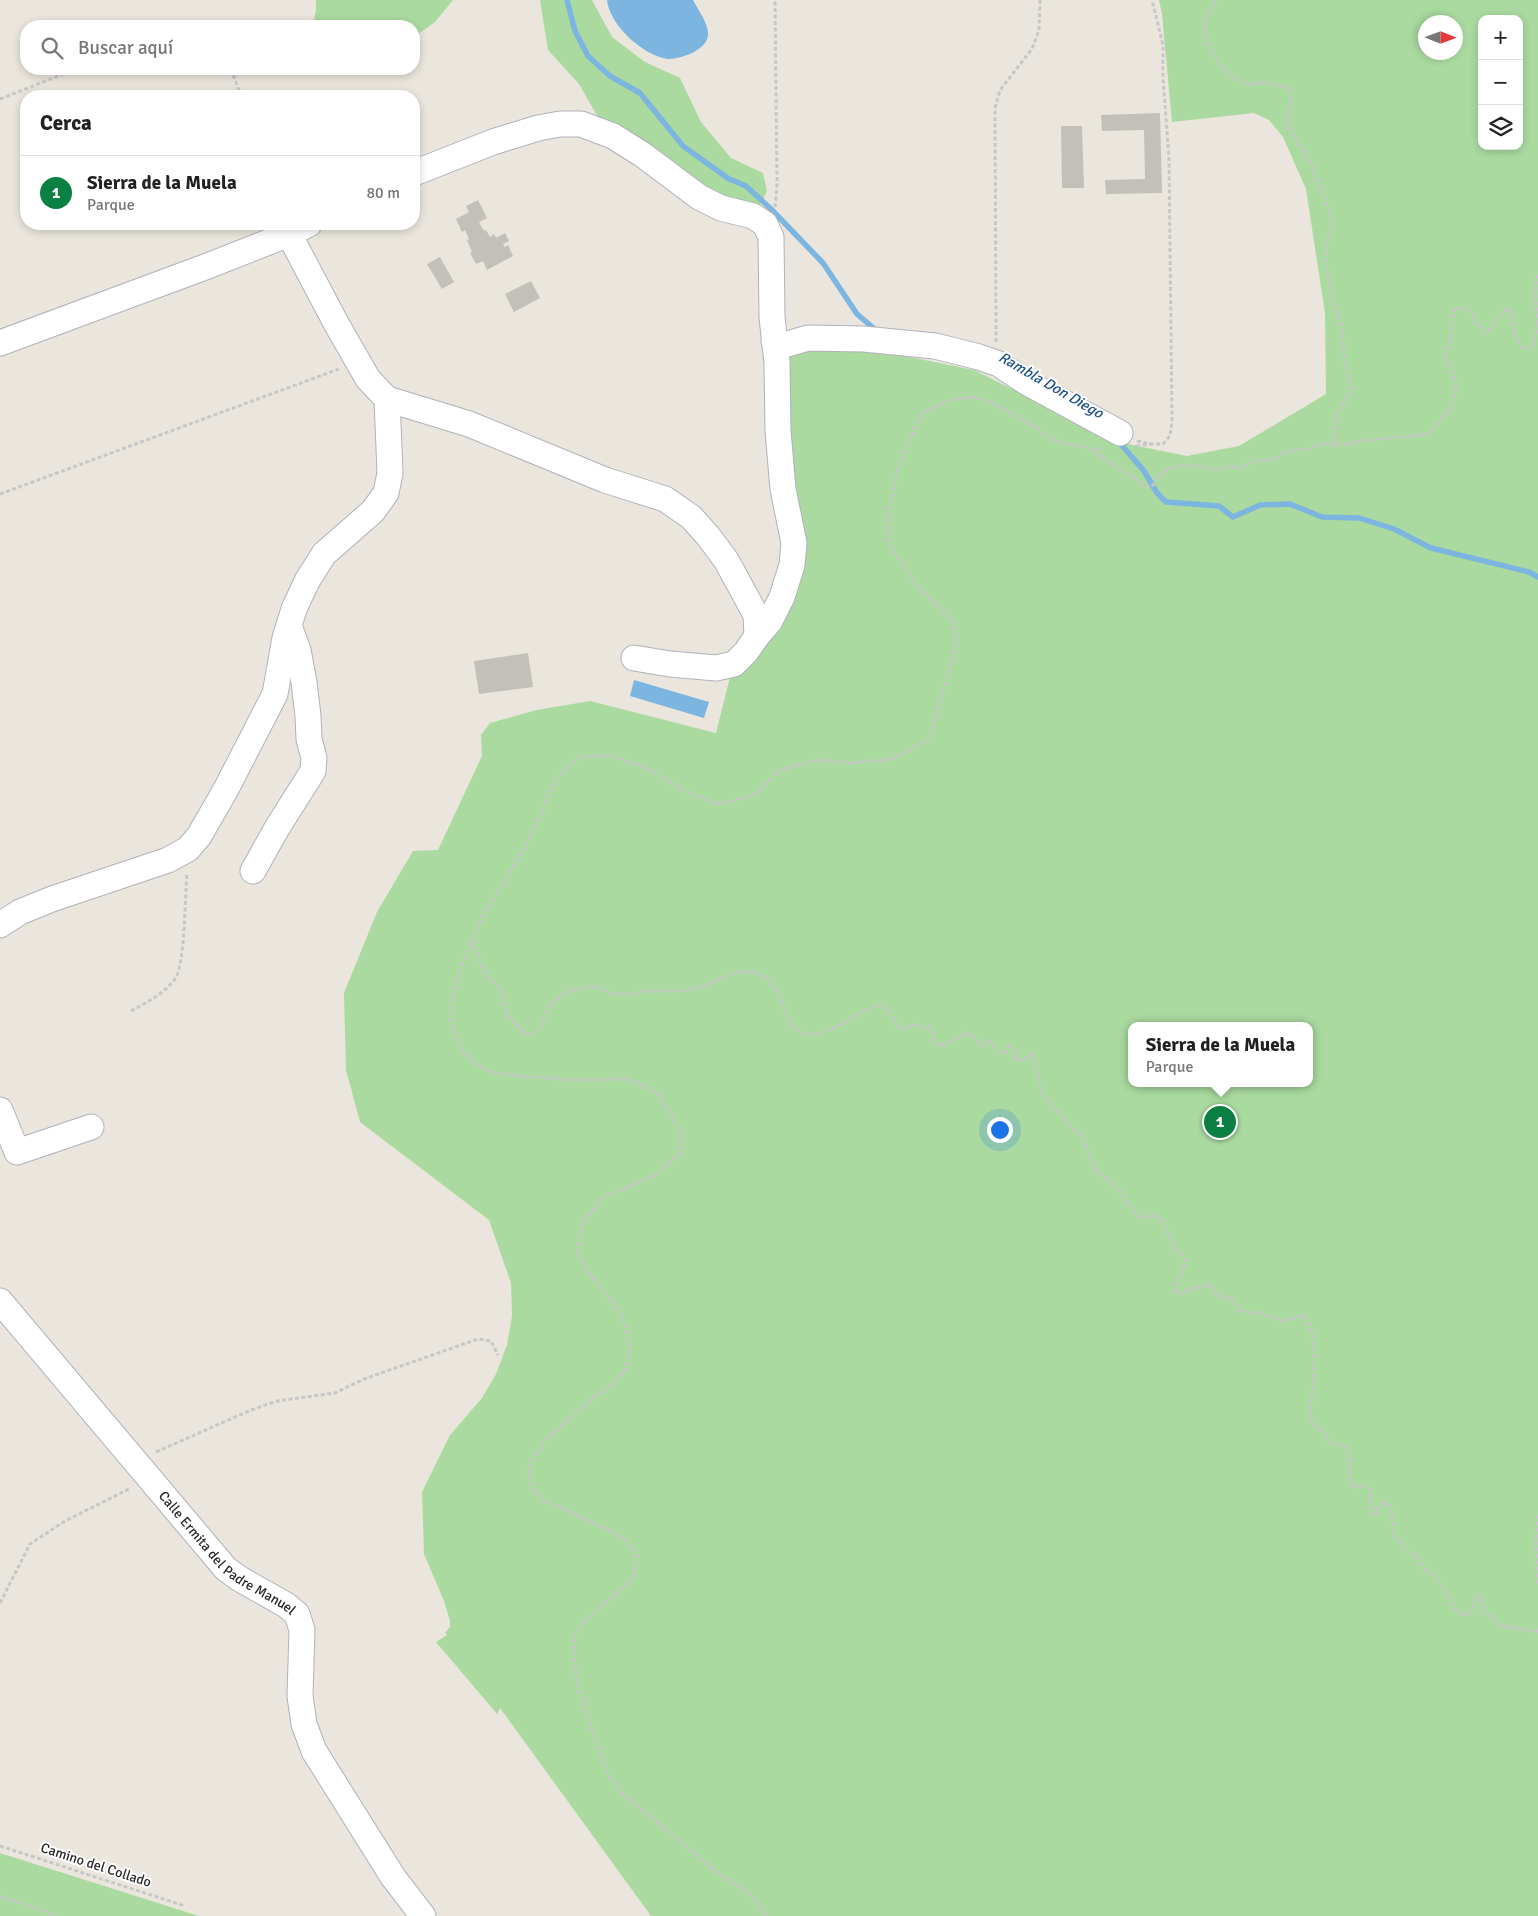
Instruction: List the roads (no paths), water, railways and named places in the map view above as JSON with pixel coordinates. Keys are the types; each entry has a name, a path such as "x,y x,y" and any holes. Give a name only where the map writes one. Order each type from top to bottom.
{"street":[{"path":"420,171 493,142 538,128 560,124 580,124 613,136 643,155 699,197 721,208 753,216 765,224 771,237 774,341 777,363 778,431 782,489 794,543 792,565 782,597 770,621 734,664 716,668 670,664 634,658"},
{"path":"0,343 296,230"},
{"path":"299,230 358,362 368,379 387,399 470,424 605,480 665,499 691,517 726,560 756,615 757,636"},
{"path":"774,341 784,345 808,338 864,339 935,346 999,364 1026,382 1120,433"},
{"path":"0,924 20,912 52,899 168,860 188,849 199,836 217,806 275,694 288,626 307,580 324,554 373,511 386,493 390,473 387,399"},
{"path":"253,871 281,821 313,771 314,758 309,739 304,682 298,650 288,626"},
{"path":"0,1110 17,1152 91,1127"},
{"name":"Calle Ermita del Padre Manuel","path":"0,1301 226,1568 240,1579 286,1605 297,1614 302,1630 300,1696 304,1724 314,1751 393,1877 423,1916"}],"water":[{"path":"607,0 693,0 707,26 708,35 705,43 694,52 678,58 658,57 648,52 629,37 614,19"},
{"path":"634,680 709,702 704,718 630,696"}],"waterway":[{"name":"Rambla Don Diego","path":"567,0 575,31 588,56 610,76 640,93 683,146 729,179 746,186 770,208 823,263 857,314 878,332"},
{"name":"Rambla Don Diego","path":"1118,441 1144,471 1157,493 1166,502 1219,506 1233,517 1260,505 1290,504 1322,517 1359,518 1394,529 1431,548 1529,572 1538,577"}],"place":[{"name":"Sierra de la Muela","path":"1220,1122"}]}
